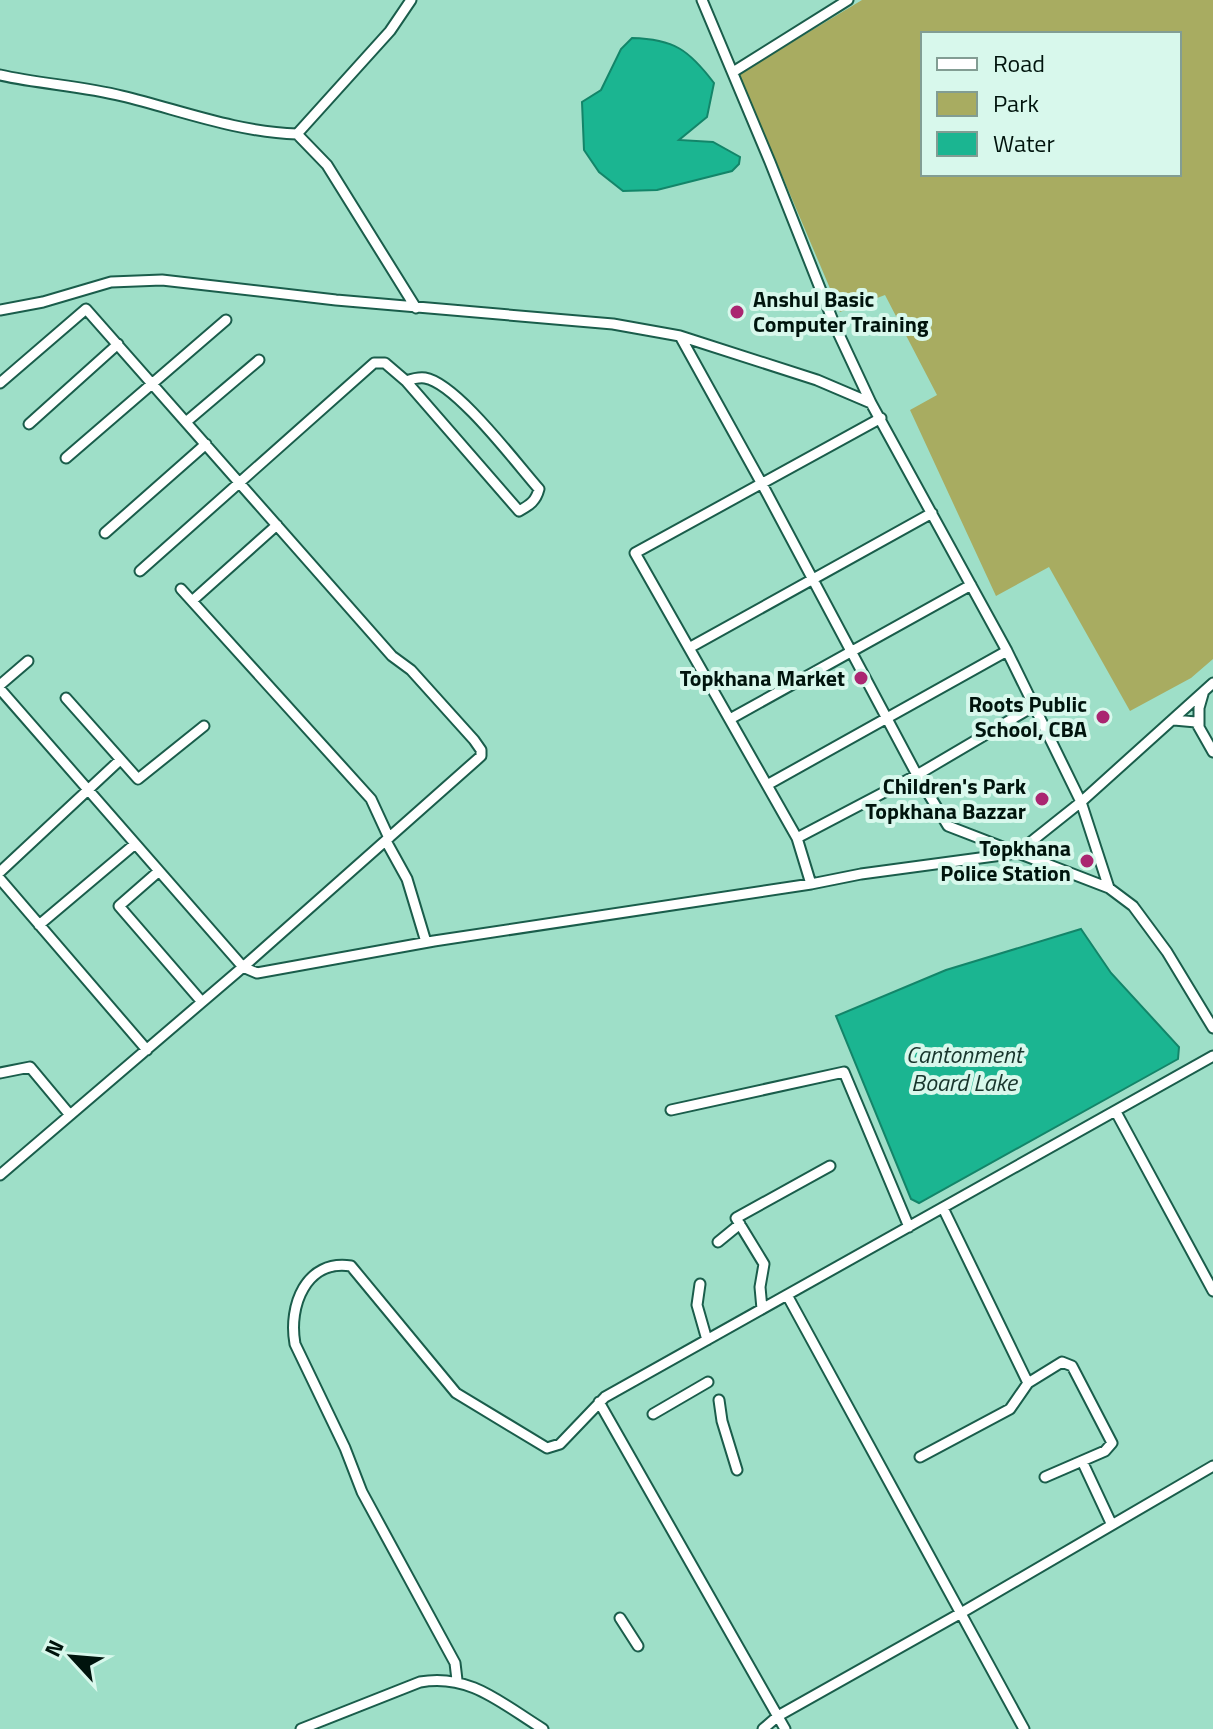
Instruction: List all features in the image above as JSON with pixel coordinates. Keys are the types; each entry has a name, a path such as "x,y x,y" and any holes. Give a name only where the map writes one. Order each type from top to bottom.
{"street":[{"path":"297,134 390,31 411,0"},
{"path":"702,0 835,326 871,403 1007,651 1081,802 1109,888"},
{"path":"733,72 848,0"},
{"path":"0,75 45,85 119,95 222,124 268,133 297,134 327,165 416,308"},
{"path":"0,310 43,302 111,282 162,280 416,308 613,324 680,336 817,380 871,403"},
{"path":"0,383 86,309 392,656 411,670 481,750 481,756 388,839 0,1175"},
{"path":"66,458 226,320"},
{"path":"680,336 917,775 948,826 1109,888 1133,906 1167,952 1213,1028"},
{"path":"29,424 118,344"},
{"path":"186,422 259,360"},
{"path":"140,571 374,363 385,363 406,381 519,511 537,498 539,489 465,404 436,382 423,377 406,381"},
{"path":"811,884 797,838 635,553 881,418"},
{"path":"105,533 206,444"},
{"path":"689,648 932,513"},
{"path":"192,601 277,525"},
{"path":"730,719 971,585"},
{"path":"181,589 371,799 407,879 426,942"},
{"path":"767,785 1007,651"},
{"path":"28,661 0,687 243,967 257,973 426,942 861,874 1017,853 1081,802 1209,687"},
{"path":"1209,687 1199,708 1199,726 1213,752"},
{"path":"66,698 138,779 204,726"},
{"path":"797,838 917,775 1034,706"},
{"path":"1172,720 1187,720 1199,726"},
{"path":"0,872 120,760"},
{"path":"39,925 135,844"},
{"path":"159,871 119,906 202,1002"},
{"path":"0,879 147,1050"},
{"path":"457,1680 455,1663 362,1492 345,1448 295,1344 295,1314 309,1279 322,1268 339,1264 351,1266 456,1393 547,1448 560,1444 599,1402 1213,1056"},
{"path":"0,1073 30,1067 70,1115"},
{"path":"671,1110 844,1072 909,1227"},
{"path":"1116,1112 1213,1291"},
{"path":"762,1309 760,1287 764,1264 736,1218 830,1166"},
{"path":"943,1208 1028,1383"},
{"path":"718,1242 740,1224"},
{"path":"700,1284 697,1305 707,1340"},
{"path":"787,1295 1024,1729"},
{"path":"920,1457 1010,1409 1028,1383 1062,1362 1072,1366 1112,1443 1105,1451 1045,1477"},
{"path":"653,1414 708,1382"},
{"path":"719,1400 737,1470"},
{"path":"599,1402 785,1729"},
{"path":"1082,1461 1111,1523"},
{"path":"763,1729 778,1716 1213,1466"},
{"path":"620,1618 638,1646"},
{"path":"301,1729 420,1682 440,1678 472,1686 543,1729"}],"green space":[{"path":"862,0 1213,0 1213,659 1191,678 1130,711 1049,567 996,596 910,410 937,395 885,295 840,312 739,74"}],"water":[{"path":"632,38 659,41 679,48 697,62 714,83 707,117 679,140 713,142 740,157 739,164 732,171 657,190 623,191 599,172 584,150 582,102 601,90 621,49"},
{"name":"Cantonment Board Lake","path":"1081,929 1111,973 1179,1047 1178,1059 919,1203 911,1199 836,1016 946,970"}],"place":[{"name":"Anshul Basic Computer Training","path":"737,312"},
{"name":"Topkhana Market","path":"861,678"},
{"name":"Roots Public School, CBA","path":"1103,717"},
{"name":"Children's Park Topkhana Bazzar","path":"1042,799"},
{"name":"Topkhana Police Station","path":"1087,861"}]}
